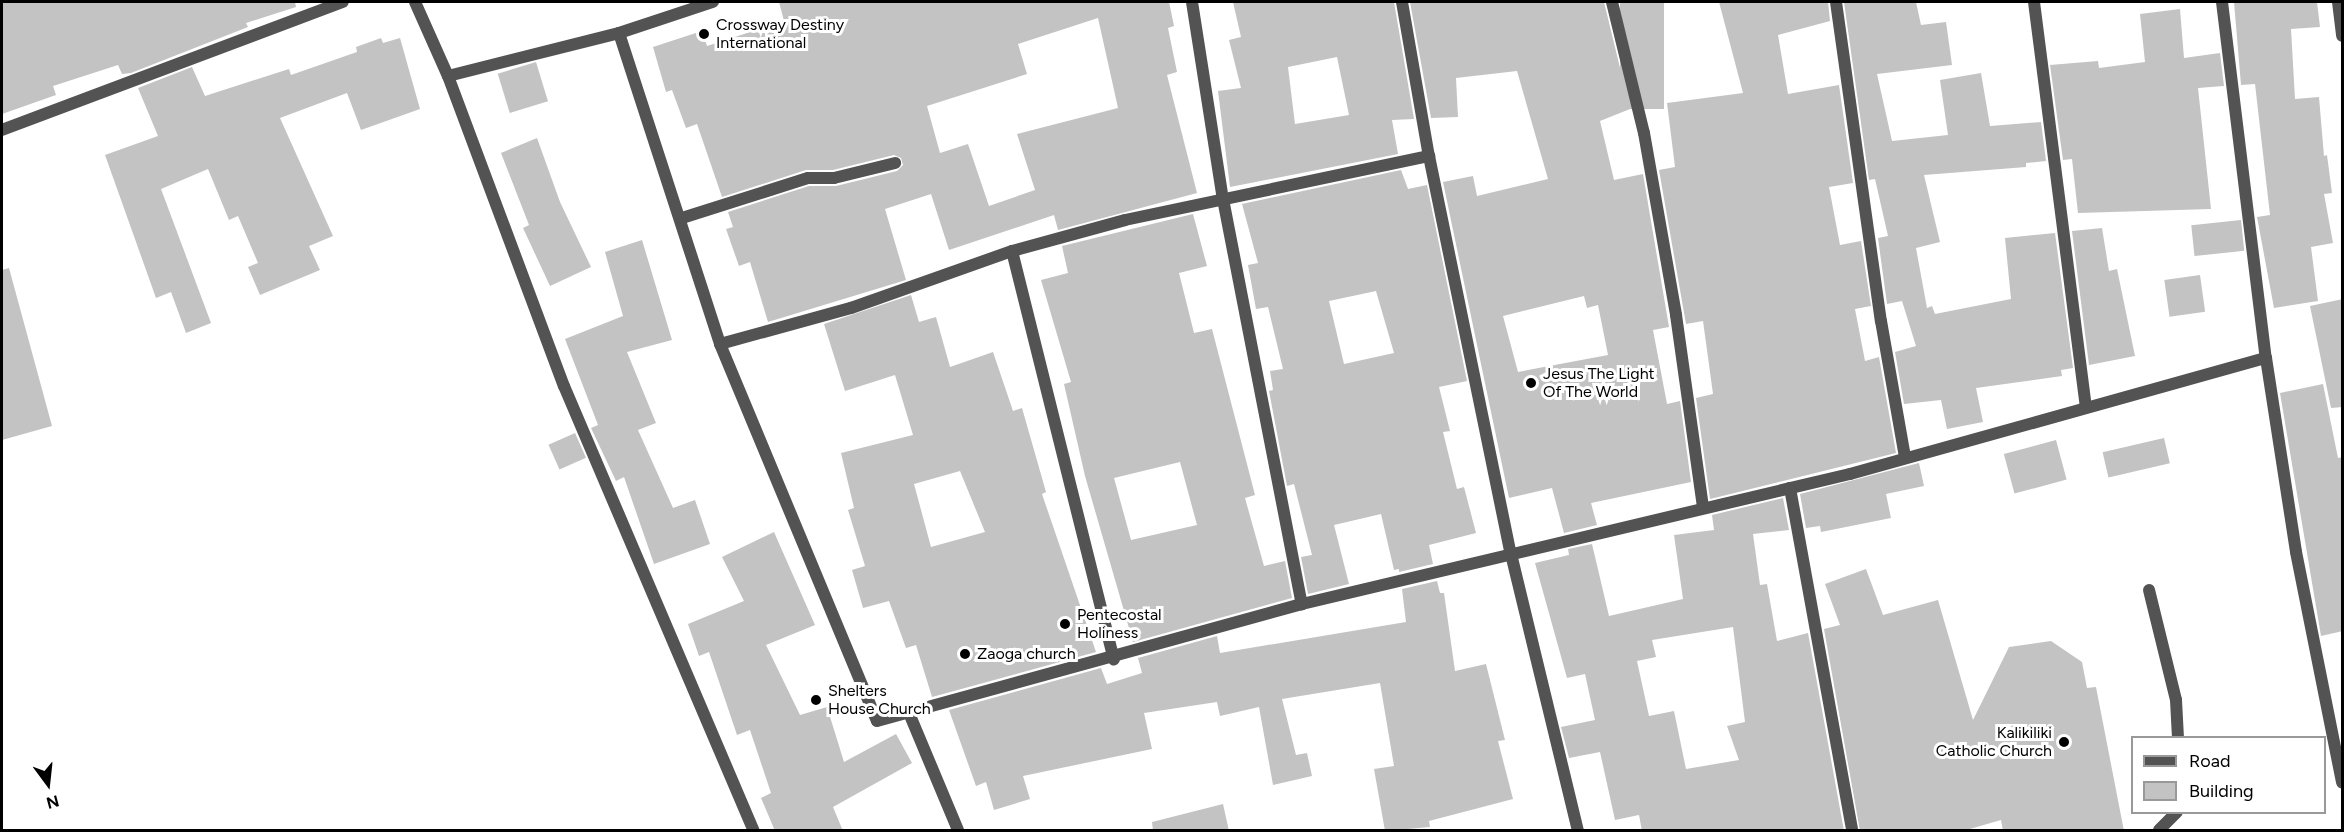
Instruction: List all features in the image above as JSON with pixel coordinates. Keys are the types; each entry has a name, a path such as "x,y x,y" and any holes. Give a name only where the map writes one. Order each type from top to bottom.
{"street":[{"path":"2,130 343,2"},
{"path":"415,2 448,76 564,386 753,831"},
{"path":"448,76 619,33 713,2"},
{"path":"1192,2 1223,199 1302,604"},
{"path":"1402,2 1429,156 1511,554 1578,831"},
{"path":"1612,2 1644,133 1676,315 1703,507"},
{"path":"1836,2 1881,321 1905,456"},
{"path":"2034,2 2086,407"},
{"path":"2222,2 2266,358 2296,552 2343,782"},
{"path":"2338,2 2343,36"},
{"path":"619,33 682,218 720,344 877,721 1114,659 1302,604 1790,488 2266,358"},
{"path":"720,344 851,308 1012,251 1125,220 1429,156"},
{"path":"682,218 808,178 834,178 895,163"},
{"path":"1012,251 1114,659"},
{"path":"1790,488 1852,831"},
{"path":"2149,590 2176,700 2178,736"},
{"path":"909,713 958,831"},
{"path":"2159,831 2176,814"}],"building":[{"path":"2,2 295,2 296,7 246,23 248,27 131,73 122,74 118,65 53,86 56,95 2,114"},
{"path":"779,2 1169,2 1174,26 1168,28 1177,72 1167,75 1197,193 1058,230 1054,215 949,250 931,194 885,209 906,280 768,322 750,262 739,266 726,229 733,227 728,212 809,186 836,186 897,171 903,165 901,158 894,155 833,170 806,170 722,197 697,124 686,128 672,90 666,92 653,47 702,31 707,46 784,21","holes":["1098,18 1118,108 1017,134 1035,190 989,206 968,144 940,153 927,106 1027,74 1018,44"]},
{"path":"1233,2 1394,2 1414,119 1392,120 1398,154 1230,187 1218,91 1241,88 1229,40 1241,37","holes":["1337,57 1349,115 1295,124 1288,67"]},
{"path":"1410,2 1604,2 1630,109 1600,121 1614,180 1643,174 1669,327 1653,330 1667,404 1680,401 1691,482 1591,503 1597,525 1564,533 1552,488 1509,498 1443,182 1473,176 1477,196 1548,179 1517,71 1456,78 1458,117 1431,118","holes":["1584,296 1587,308 1598,305 1608,355 1518,372 1503,316"]},
{"path":"1620,2 1664,2 1664,109 1620,109"},
{"path":"1719,2 1828,2 1830,21 1778,35 1788,94 1839,85 1853,183 1829,187 1840,245 1861,241 1871,306 1855,309 1865,361 1879,357 1896,453 1710,499 1696,398 1713,394 1703,321 1686,324 1659,170 1675,167 1667,103 1743,93"},
{"path":"1844,2 1916,2 1921,25 1946,22 1952,65 1877,74 1892,141 1948,135 1940,80 1981,73 1990,126 2041,122 2046,161 2026,163 2026,167 1924,175 1940,242 1916,248 1927,308 1932,306 1935,314 2011,299 2005,238 2055,233 2073,368 2061,370 2062,376 1976,388 1983,422 1947,429 1941,400 1904,404 1895,352 1916,346 1902,301 1887,304 1878,238 1888,236 1875,179 1869,180"},
{"path":"2234,2 2317,2 2320,27 2291,29 2295,99 2319,97 2324,156 2327,155 2332,193 2324,194 2333,243 2311,247 2318,301 2274,308 2257,217 2270,215 2255,84 2241,85"},
{"path":"2180,9 2184,58 2220,53 2224,86 2198,88 2211,209 2078,213 2072,159 2063,160 2050,65 2098,61 2099,68 2145,62 2140,14"},
{"path":"381,38 383,43 400,38 420,109 361,130 347,93 280,118 333,236 309,246 320,270 260,295 248,267 258,263 238,216 229,220 208,169 161,189 211,323 186,333 171,292 156,298 105,155 158,136 138,88 192,67 205,96 289,69 291,75 357,52 356,47"},
{"path":"536,62 548,101 510,113 498,74"},
{"path":"537,138 560,202 591,267 550,286 523,228 529,225 501,153"},
{"path":"1401,170 1408,189 1427,185 1467,381 1439,387 1450,431 1443,432 1457,489 1464,487 1476,533 1429,545 1433,564 1399,572 1399,569 1394,570 1381,514 1334,525 1349,584 1308,594 1301,557 1312,555 1294,484 1287,486 1269,391 1273,390 1270,371 1283,369 1268,307 1256,309 1248,265 1258,263 1242,204","holes":["1376,291 1394,353 1344,364 1329,301"]},
{"path":"1193,214 1207,266 1179,273 1194,333 1212,329 1255,495 1245,498 1264,566 1285,561 1292,598 1133,642 1085,476 1064,384 1071,382 1041,280 1068,273 1062,246","holes":["1180,462 1197,525 1131,540 1114,478"]},
{"path":"2241,220 2244,251 2195,256 2191,225"},
{"path":"2102,228 2109,271 2117,269 2135,356 2089,365 2072,231"},
{"path":"642,240 672,340 627,352 656,423 638,430 673,508 695,500 710,544 654,564 624,477 616,481 591,428 598,425 565,339 623,316 605,252"},
{"path":"9,268 52,426 2,440 2,270"},
{"path":"2200,275 2205,312 2169,317 2164,280"},
{"path":"911,295 919,322 936,317 950,367 993,352 1013,411 1022,408 1046,492 1042,494 1096,652 932,697 916,645 906,648 889,601 863,608 852,570 865,566 848,510 854,508 841,453 913,435 895,375 845,391 824,324","holes":["960,471 985,532 931,547 914,484"]},
{"path":"2343,299 2343,407 2331,408 2310,306"},
{"path":"2323,384 2338,458 2343,457 2343,631 2321,636 2280,393"},
{"path":"575,433 586,458 559,469 549,445"},
{"path":"2164,438 2170,463 2108,478 2103,452"},
{"path":"2056,440 2067,480 2014,494 2004,454"},
{"path":"1919,463 1924,486 1886,494 1891,518 1821,532 1820,526 1806,528 1800,494"},
{"path":"1783,498 1789,530 1753,534 1760,585 1767,584 1777,641 1808,633 1844,831 1642,831 1639,815 1615,820 1600,752 1569,758 1561,727 1595,720 1585,674 1567,678 1535,563 1569,555 1568,549 1592,544 1609,616 1683,599 1674,535 1714,530 1712,515","holes":["1733,627 1745,722 1727,726 1739,760 1686,769 1674,711 1649,716 1637,661 1656,657 1652,640"]},
{"path":"774,532 815,625 766,645 800,715 827,707 844,762 896,734 912,763 833,807 843,831 775,831 761,798 771,793 750,730 737,735 709,652 699,656 688,624 744,601 722,557"},
{"path":"1866,569 1883,615 1938,600 1973,720 2009,647 2051,641 2082,662 2087,688 2096,687 2124,831 2003,831 2001,820 1963,831 1860,831 1824,629 1840,625 1825,584"},
{"path":"1437,581 1440,593 1444,593 1455,671 1486,664 1505,740 1498,741 1513,799 1429,821 1430,827 1385,831 1374,769 1394,766 1380,683 1282,699 1296,755 1307,753 1312,776 1273,785 1259,707 1220,716 1217,702 1144,713 1152,749 1023,776 1030,799 994,810 986,782 976,786 949,710 1101,668 1107,684 1142,673 1138,658 1217,636 1220,653 1406,622 1402,589"},
{"path":"1223,804 1229,831 1153,831 1152,822"}],"place":[{"name":"Crossway Destiny International","path":"704,34"},
{"name":"Jesus The Light Of The World","path":"1531,383"},
{"name":"Pentecostal Holiness","path":"1065,624"},
{"name":"Zaoga church","path":"965,654"},
{"name":"Shelters House Church","path":"816,700"},
{"name":"Kalikiliki Catholic Church","path":"2064,742"}]}
